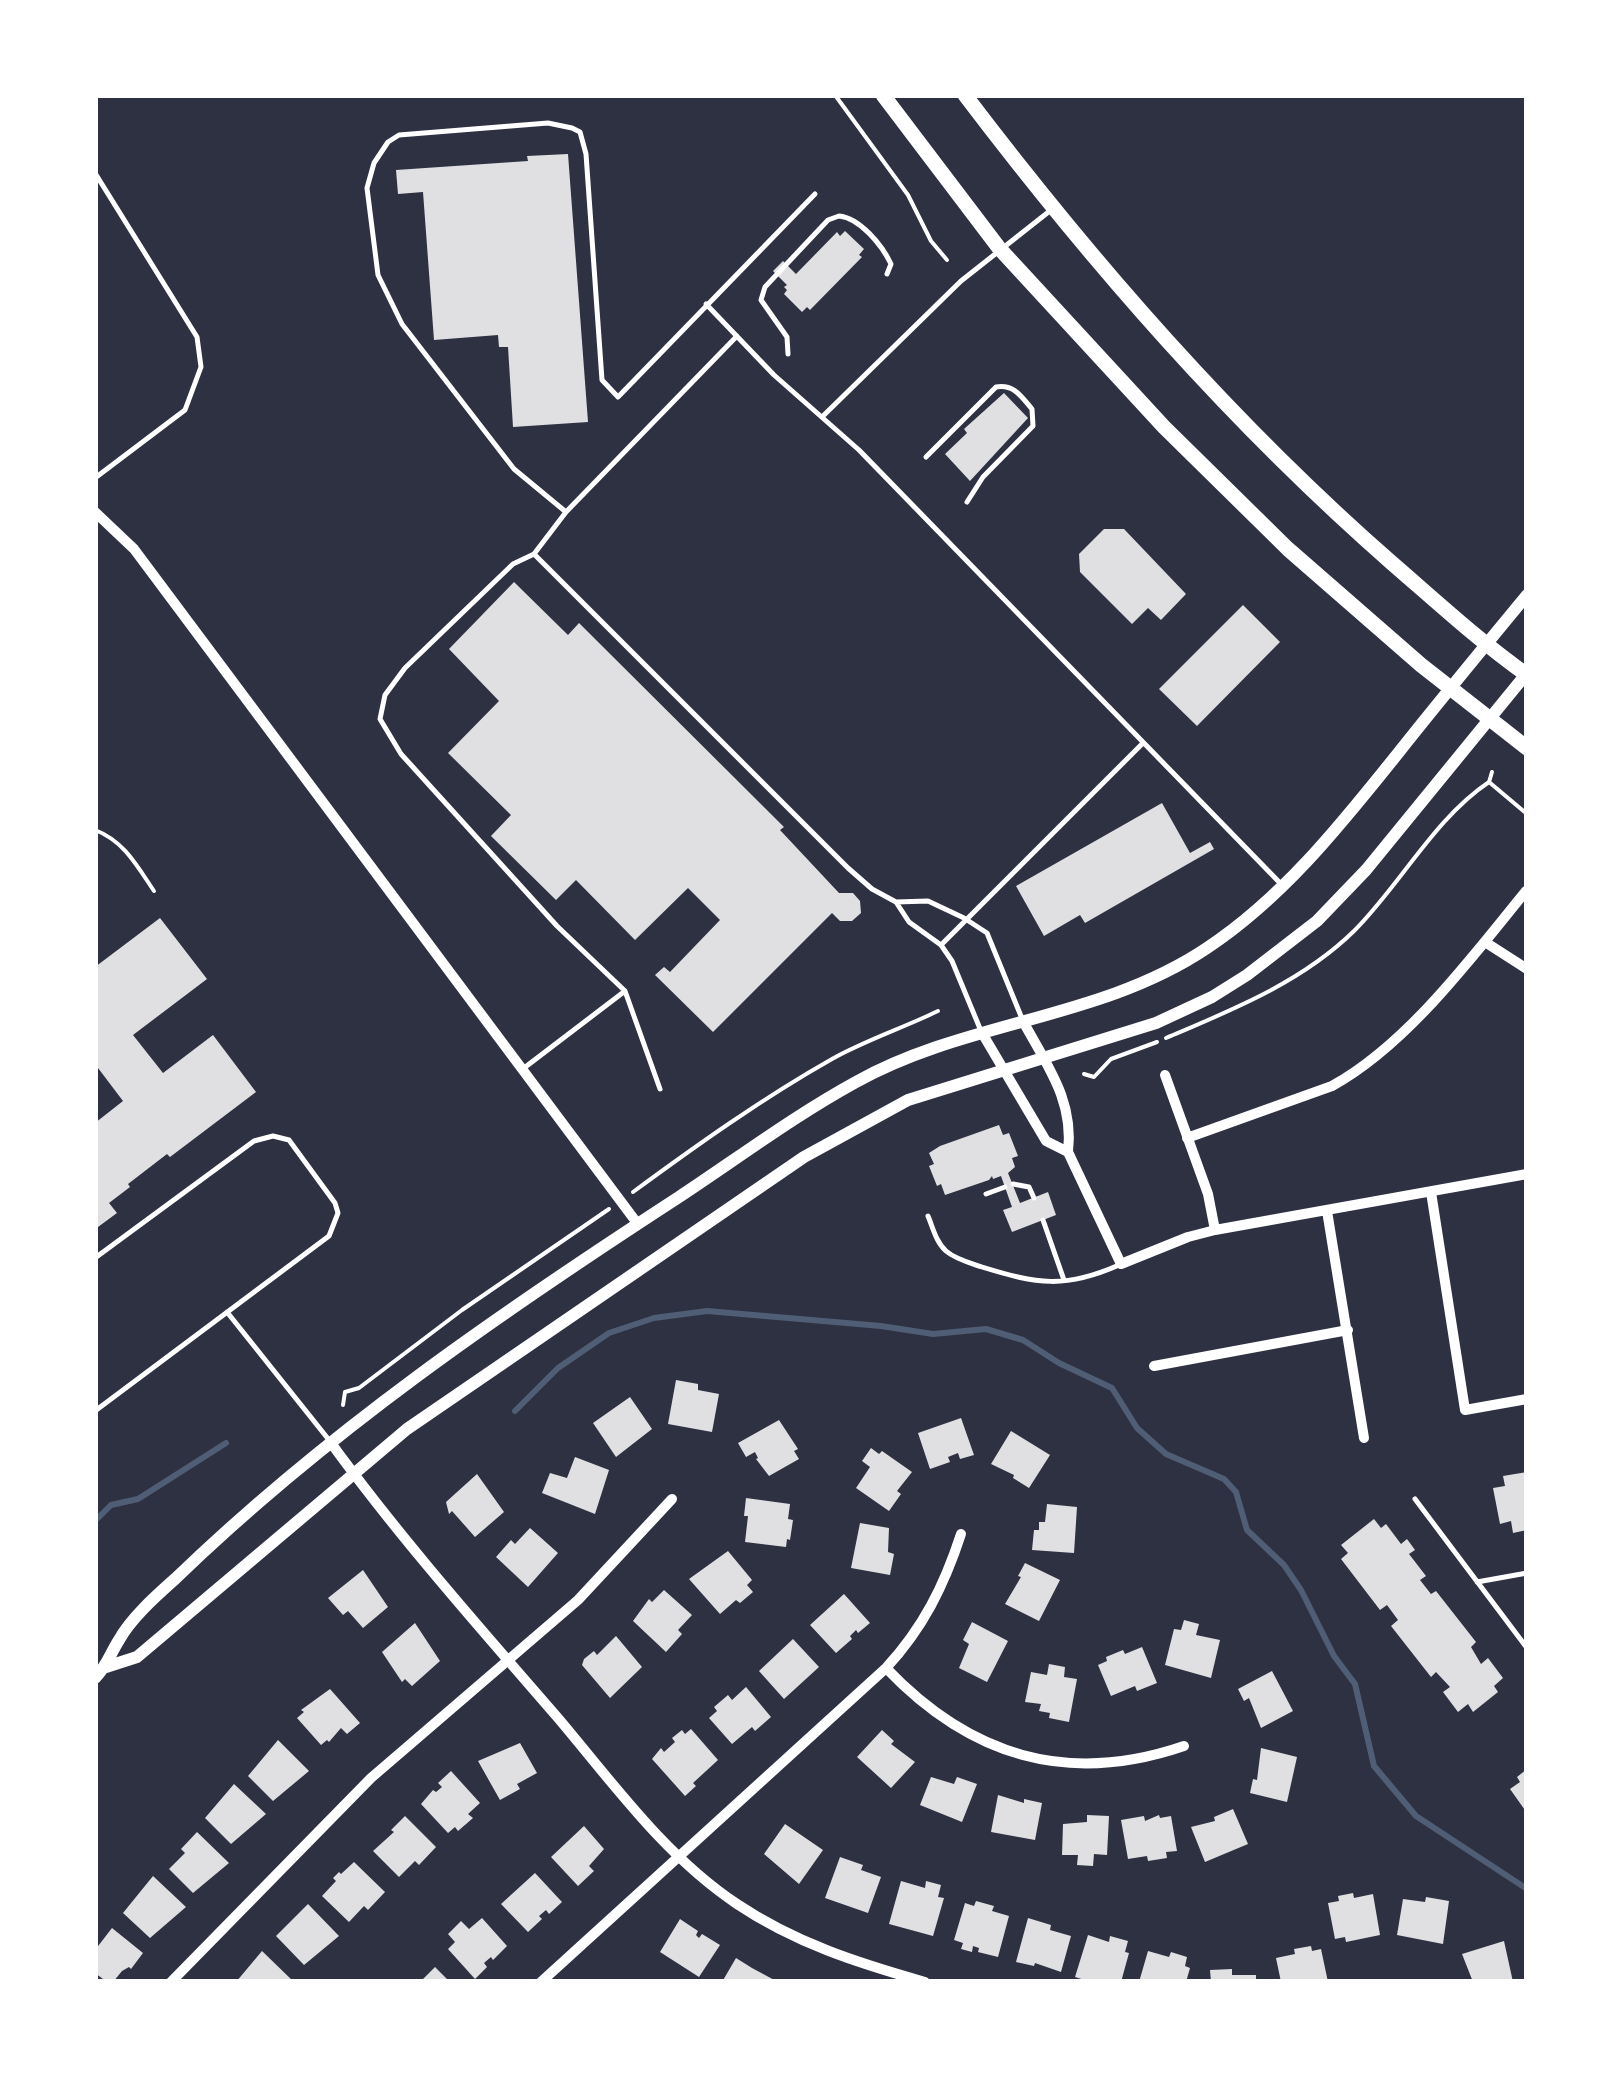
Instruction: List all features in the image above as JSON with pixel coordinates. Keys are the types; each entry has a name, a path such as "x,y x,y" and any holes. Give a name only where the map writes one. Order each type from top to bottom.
{"main road":[{"path":"882,95 999,248 1164,426 1288,550 1527,748"},
{"path":"965,95 1052,209 1248,430 1486,645 1527,674"}],"street":[{"path":"95,512 134,549 637,1223"},
{"path":"95,1678 106,1667 120,1636 172,1582 252,1507 331,1443 420,1373 802,1114 861,1079 982,1033 1070,1011 1160,975 1207,948 1282,885 1330,838 1527,595"},
{"path":"106,1667 137,1657 420,1420 804,1157 908,1100 1156,1023 1212,997 1282,950 1317,921 1366,870 1527,674"},
{"path":"1188,1138 1350,1077 1426,1010 1526,890"},
{"path":"1484,942 1527,969"},
{"path":"1024,1023 1068,1114 1068,1152 1121,1264 1215,1230 1527,1174"},
{"path":"982,1033 1046,1141 1068,1152"},
{"path":"1165,1075 1208,1194 1215,1230"},
{"path":"1431,1192 1465,1410 1527,1399"},
{"path":"1327,1211 1364,1438"},
{"path":"1154,1366 1348,1330"},
{"path":"331,1443 508,1660 678,1856 733,1901 774,1927 818,1948 925,1982"},
{"path":"171,1982 371,1778 578,1600 672,1500"},
{"path":"541,1982 886,1668 928,1615 945,1582 961,1534"},
{"path":"886,1668 912,1696 943,1720 1009,1752 1082,1765 1120,1762 1184,1746"}],"lane":[{"path":"566,512 514,469 402,324 378,275 367,188 374,163 388,142 399,134 548,124 580,132 585,142 602,380 618,397 815,194"},
{"path":"95,174 197,336 201,367 185,410 95,478"},
{"path":"823,416 999,248 1052,209"},
{"path":"788,354 788,337 761,300 765,287 828,220 839,216 855,222 885,250 891,264 887,274"},
{"path":"706,304 774,375 823,416 1142,744 1206,803 1282,885"},
{"path":"660,1089 625,990 557,926 427,783 401,754 380,719 384,695 405,668 513,564 534,554 566,512 737,336"},
{"path":"926,457 996,387 1014,389 1032,408 1033,426 983,477 968,502"},
{"path":"534,554 834,855 872,889 896,902 909,922 941,945 952,961 982,1033"},
{"path":"941,945 1142,744"},
{"path":"896,902 928,901 987,933 1024,1023"},
{"path":"523,1068 625,990"},
{"path":"95,1258 254,1141 273,1136 289,1140 336,1203 336,1227 330,1236 95,1411"},
{"path":"1013,1184 1029,1187 1034,1198"},
{"path":"986,1194 1005,1187"},
{"path":"928,1216 947,1252 1037,1283 1091,1278 1121,1264"},
{"path":"1042,1220 1064,1280"},
{"path":"227,1312 331,1443"},
{"path":"1416,1499 1527,1648"},
{"path":"1477,1582 1527,1573"}],"path":[{"path":"835,95 908,195 931,241 947,260"},
{"path":"1489,782 1527,814"},
{"path":"95,830 110,836 127,851 154,892"}],"building":[{"path":"568,154 588,422 513,427 508,347 499,347 498,335 434,340 423,192 398,194 396,170 528,161 527,156"},
{"path":"845,231 864,249 859,255 862,257 810,310 807,307 802,312 784,294 787,285 773,271 783,261 796,274 837,232 840,236"},
{"path":"1004,393 1028,418 970,481 945,454 967,433 964,429"},
{"path":"1104,529 1124,529 1186,594 1161,620 1148,608 1132,624 1080,572 1079,554"},
{"path":"514,582 568,635 579,623 784,827 780,830 839,893 853,893 860,901 861,913 852,921 840,921 832,913 713,1032 655,975 664,967 670,972 720,920 688,888 635,940 576,880 556,900 491,836 511,815 448,753 499,701 449,649"},
{"path":"1243,605 1280,642 1197,726 1159,689"},
{"path":"1162,803 1190,853 1210,842 1214,849 1085,923 1080,915 1044,936 1016,886"},
{"path":"160,918 207,979 133,1035 163,1073 213,1035 256,1092 128,1184 130,1187 109,1203 117,1213 98,1227 95,1123 123,1101 95,1064 95,967"},
{"path":"999,1125 1003,1135 1009,1133 1018,1156 1012,1158 1015,1167 1008,1173 1020,1203 1048,1192 1056,1215 1012,1232 1003,1210 1012,1207 1001,1176 945,1195 929,1166 934,1164 929,1153 940,1146"},
{"path":"676,1380 698,1384 698,1390 719,1394 712,1432 668,1424"},
{"path":"630,1397 652,1429 616,1457 593,1423"},
{"path":"961,1418 974,1455 960,1459 958,1453 948,1457 950,1462 930,1469 918,1433"},
{"path":"779,1420 798,1449 794,1451 799,1459 769,1476 755,1452 746,1457 738,1443"},
{"path":"1011,1431 1050,1455 1029,1488 991,1464"},
{"path":"871,1448 912,1472 897,1491 901,1494 889,1511 856,1488 870,1467 862,1461"},
{"path":"575,1457 609,1470 595,1514 542,1493 550,1473 567,1478"},
{"path":"1527,1472 1527,1530 1513,1533 1511,1521 1500,1524 1493,1488 1505,1486 1503,1476"},
{"path":"477,1474 504,1512 475,1537 452,1511 449,1514 446,1502"},
{"path":"746,1498 790,1504 788,1519 793,1520 786,1547 745,1542"},
{"path":"1047,1504 1077,1507 1074,1553 1032,1550 1034,1530 1039,1530 1039,1522 1045,1522"},
{"path":"1374,1519 1381,1528 1386,1524 1401,1544 1407,1539 1415,1550 1409,1554 1426,1576 1420,1580 1431,1594 1436,1591 1476,1642 1471,1647 1481,1664 1488,1658 1503,1678 1494,1686 1498,1692 1473,1712 1468,1704 1458,1712 1443,1692 1450,1687 1436,1672 1431,1677 1391,1626 1398,1620 1387,1605 1380,1610 1341,1559 1348,1553 1341,1545"},
{"path":"860,1523 889,1528 888,1552 894,1554 890,1575 851,1568"},
{"path":"530,1528 558,1553 528,1587 496,1557 511,1540 515,1544"},
{"path":"728,1551 752,1580 747,1585 753,1592 720,1614 689,1579"},
{"path":"1025,1563 1060,1580 1039,1621 1005,1604"},
{"path":"363,1570 388,1607 363,1628 348,1611 343,1615 328,1598"},
{"path":"664,1590 692,1615 666,1652 633,1621 649,1599 652,1602"},
{"path":"844,1594 870,1623 858,1633 856,1630 836,1653 810,1625"},
{"path":"1184,1620 1199,1624 1196,1635 1220,1640 1211,1678 1165,1665 1174,1629 1181,1630"},
{"path":"972,1622 1008,1641 987,1682 959,1668 969,1644 963,1640"},
{"path":"415,1623 440,1661 412,1686 405,1679 402,1682 382,1652"},
{"path":"616,1636 642,1667 610,1698 582,1665 584,1659 594,1651 597,1655"},
{"path":"793,1639 819,1667 784,1699 759,1671"},
{"path":"1142,1647 1157,1683 1137,1691 1135,1686 1111,1696 1098,1665 1123,1650 1125,1654"},
{"path":"1049,1664 1065,1667 1064,1677 1077,1679 1069,1722 1049,1718 1050,1713 1039,1711 1041,1704 1025,1702 1031,1672 1047,1675"},
{"path":"1272,1671 1293,1711 1261,1728 1249,1698 1244,1701 1238,1689"},
{"path":"746,1687 771,1717 732,1744 709,1718 717,1711 714,1707 728,1695 732,1700"},
{"path":"330,1689 360,1723 347,1734 341,1728 321,1745 297,1718 304,1712 301,1710"},
{"path":"691,1729 718,1760 685,1796 652,1759 661,1748 664,1752 675,1742 672,1738 682,1730 685,1734"},
{"path":"882,1730 894,1741 891,1744 915,1762 891,1788 857,1757"},
{"path":"278,1740 309,1771 273,1801 248,1776"},
{"path":"520,1743 537,1773 500,1800 478,1761"},
{"path":"1261,1748 1297,1757 1287,1802 1250,1793 1253,1779 1257,1780"},
{"path":"1527,1769 1527,1813 1510,1789 1520,1782 1517,1777"},
{"path":"451,1771 480,1803 468,1814 473,1818 458,1831 455,1827 448,1833 421,1804 433,1790 442,1787 438,1783"},
{"path":"931,1777 954,1784 957,1777 977,1784 962,1822 920,1805"},
{"path":"234,1784 266,1814 231,1844 205,1818"},
{"path":"998,1795 1024,1803 1024,1799 1042,1803 1035,1840 991,1832"},
{"path":"1233,1809 1248,1844 1205,1862 1191,1827 1215,1821 1214,1817"},
{"path":"1087,1815 1109,1816 1107,1855 1094,1854 1093,1866 1077,1865 1078,1855 1062,1855 1063,1824 1087,1822"},
{"path":"1159,1815 1171,1816 1177,1851 1166,1852 1167,1858 1128,1859 1121,1820 1144,1816 1145,1821"},
{"path":"405,1816 436,1847 419,1865 415,1861 399,1877 373,1851"},
{"path":"785,1824 823,1850 799,1884 764,1854"},
{"path":"584,1826 604,1849 589,1866 594,1871 578,1886 551,1857"},
{"path":"197,1832 229,1863 193,1893 169,1869 185,1853 181,1849"},
{"path":"840,1857 881,1877 868,1913 825,1898"},
{"path":"354,1862 385,1892 349,1922 322,1896 336,1881 333,1878"},
{"path":"535,1873 562,1902 549,1914 546,1910 539,1916 542,1919 528,1932 501,1904"},
{"path":"153,1876 186,1907 150,1938 123,1913"},
{"path":"901,1881 925,1888 926,1881 941,1885 938,1897 944,1898 933,1936 889,1924"},
{"path":"1353,1893 1354,1898 1373,1894 1380,1935 1346,1942 1345,1937 1335,1939 1328,1903"},
{"path":"1426,1897 1449,1901 1443,1944 1397,1935 1403,1899 1425,1902"},
{"path":"976,1901 1009,1916 998,1957 978,1952 979,1948 973,1946 972,1952 961,1949 963,1943 954,1940 965,1903 974,1906"},
{"path":"308,1904 339,1936 304,1965 276,1936"},
{"path":"482,1918 507,1946 484,1963 487,1967 475,1979 448,1949 455,1942 448,1934 461,1921 469,1929"},
{"path":"1028,1918 1071,1936 1061,1972 1035,1963 1034,1966 1016,1962"},
{"path":"680,1919 698,1931 699,1938 702,1934 720,1945 699,1977 660,1952"},
{"path":"112,1928 143,1953 131,1969 107,1982 95,1973 95,1950"},
{"path":"1088,1935 1109,1942 1110,1936 1128,1941 1125,1952 1129,1953 1121,1982 1091,1982 1075,1977"},
{"path":"1504,1941 1513,1982 1473,1982 1462,1954"},
{"path":"1311,1946 1312,1951 1321,1949 1328,1982 1281,1982 1276,1958"},
{"path":"262,1951 294,1982 236,1982"},
{"path":"1148,1951 1187,1957 1185,1966 1190,1968 1186,1982 1139,1982"},
{"path":"736,1958 752,1968 778,1982 722,1982"},
{"path":"435,1967 450,1982 420,1982"},
{"path":"1232,1969 1232,1975 1256,1975 1256,1982 1211,1982 1210,1970"}],"waterway":[{"path":"515,1411 558,1368 609,1333 654,1318 707,1311 933,1334 986,1329 1023,1340 1059,1363 1112,1388 1137,1428 1166,1454 1224,1479 1236,1492 1247,1530 1284,1565 1334,1656 1355,1684 1374,1766 1416,1816 1527,1889"},
{"path":"95,1521 111,1505 138,1499 226,1443"}]}
